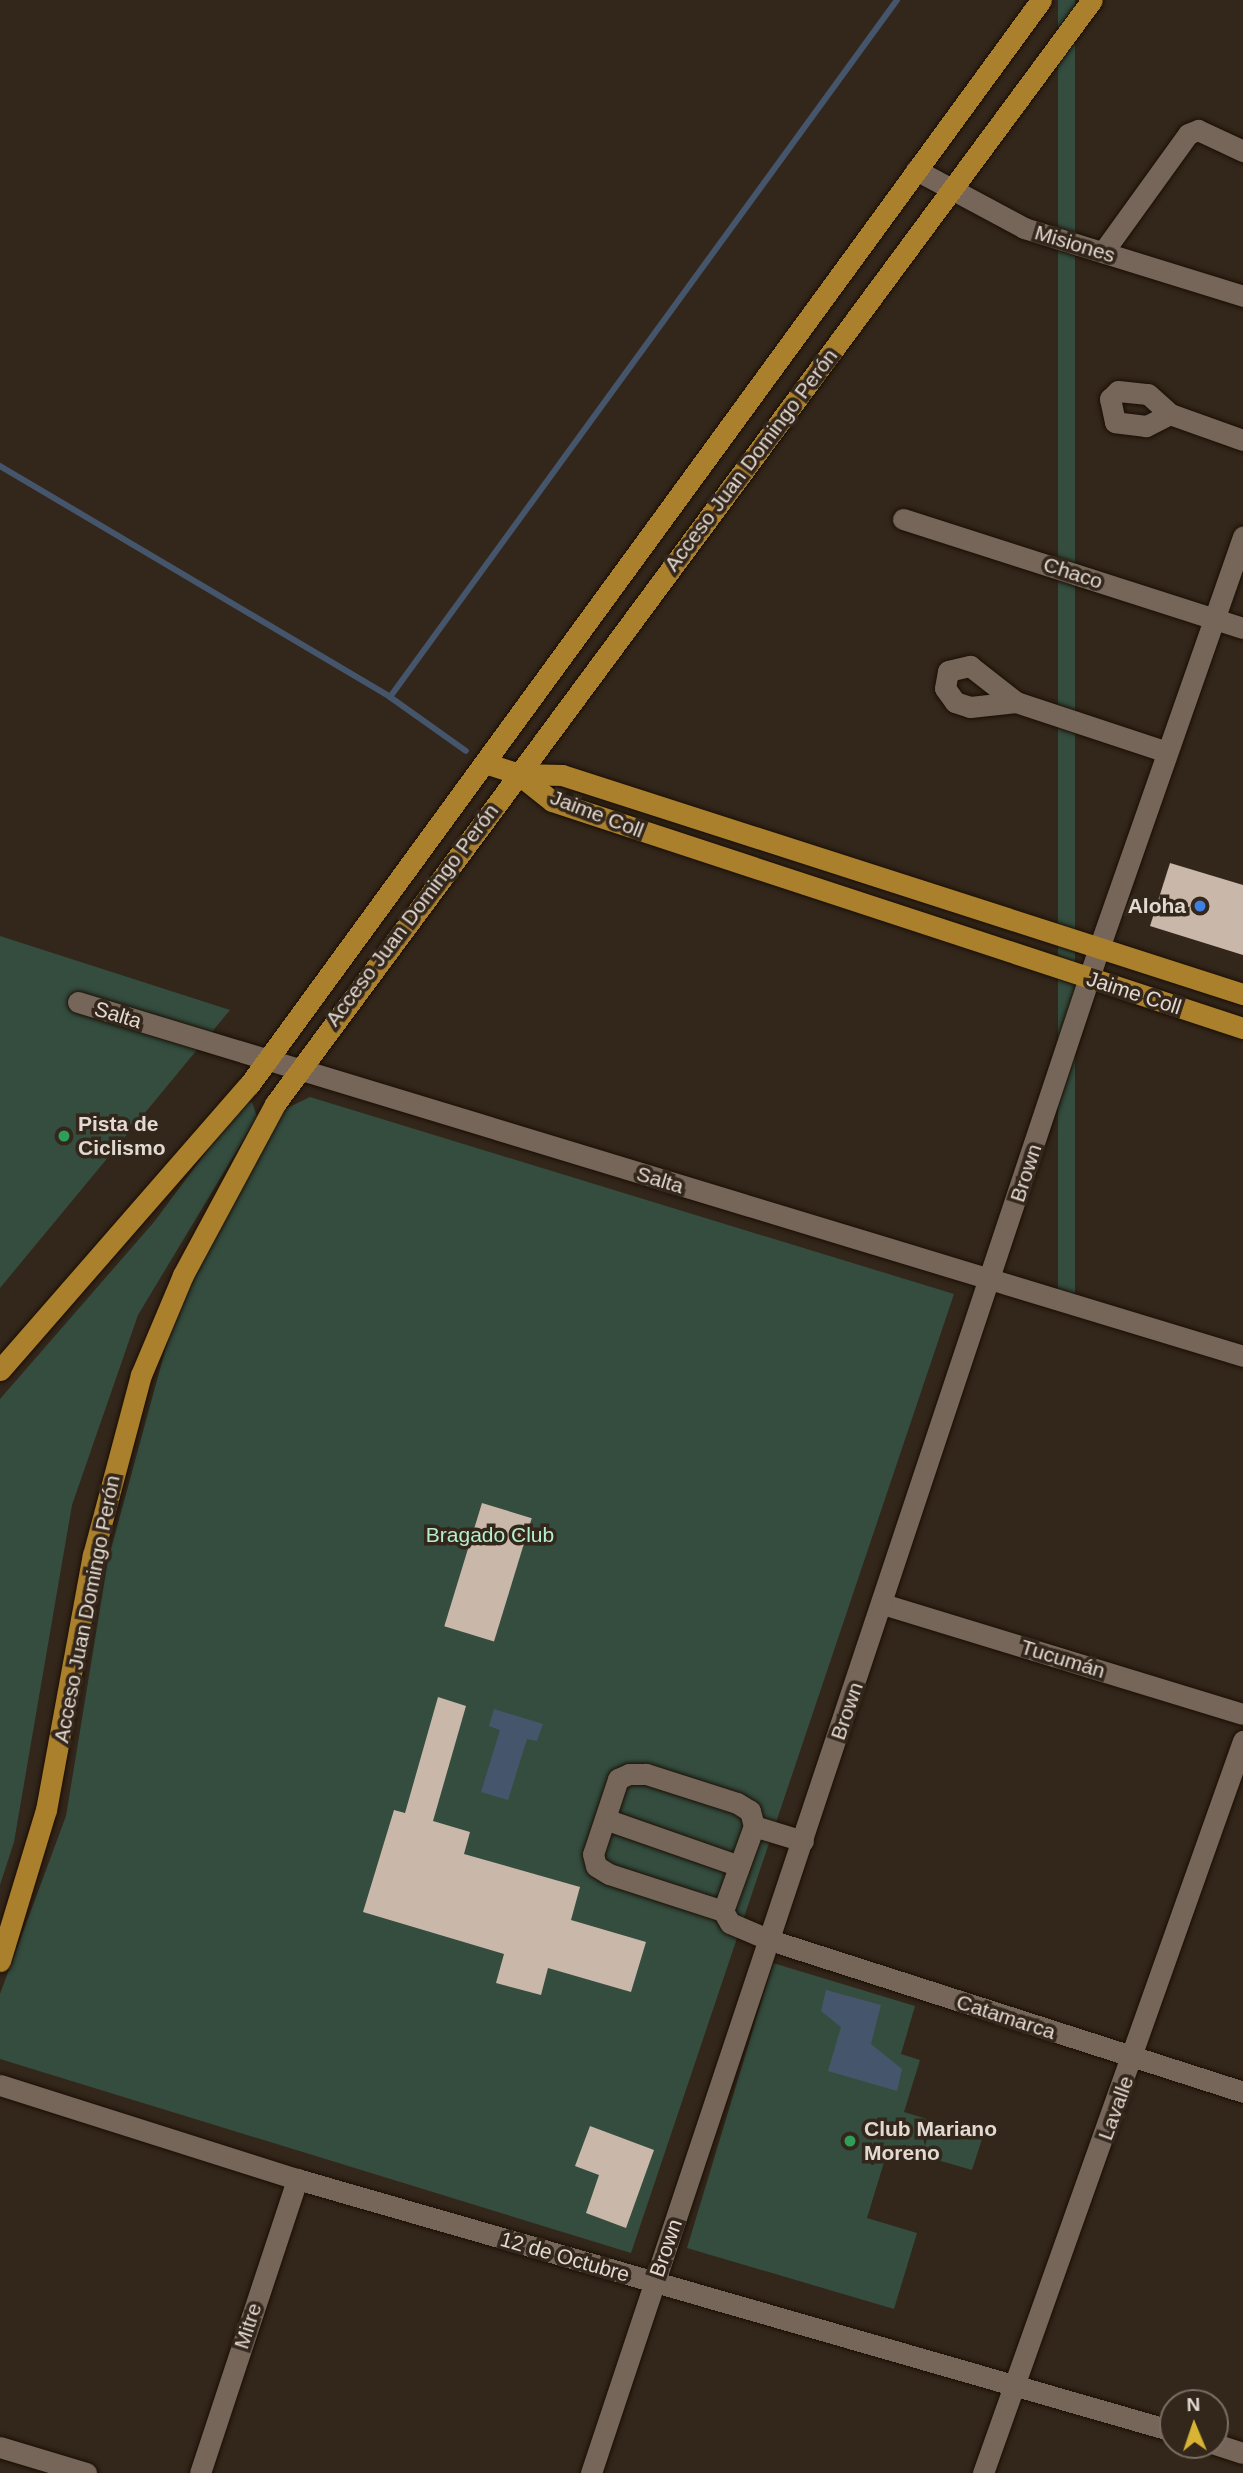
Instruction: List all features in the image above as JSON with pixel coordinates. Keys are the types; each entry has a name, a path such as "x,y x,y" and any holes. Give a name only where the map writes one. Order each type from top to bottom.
{"main road":[{"name":"Acceso Juan Domingo Perón","path":"0,1370 156,1196 264,1061 485,763 1041,0"},
{"name":"Acceso Juan Domingo Perón","path":"0,1961 46,1810 93,1555 141,1375 183,1275 297,1071 1092,0"},
{"path":"485,763 518,774"},
{"name":"Jaime Coll","path":"518,774 562,775 1243,994"},
{"name":"Jaime Coll","path":"518,774 552,801 1243,1028"}],"street":[{"path":"1102,252 1188,134 1208,133 1243,151"},
{"name":"Misiones","path":"916,170 950,193 1024,228 1243,296"},
{"path":"1170,414 1243,440"},
{"name":"Chaco","path":"903,519 1243,628"},
{"name":"Brown","path":"591,2473 992,1278 1099,948 1243,536"},
{"path":"1016,702 1167,752"},
{"name":"Salta","path":"78,1002 264,1061 992,1278 1243,1356"},
{"name":"Tucumán","path":"883,1604 1243,1714"},
{"name":"Lavalle","path":"983,2473 1133,2059 1243,1741"},
{"path":"723,1911 754,1826 750,1811 737,1803 646,1774 618,1779 605,1819 739,1866"},
{"name":"Catamarca","path":"605,1819 593,1854 596,1866 723,1911 730,1923 770,1940 1133,2059 1243,2092"},
{"path":"754,1826 803,1842"},
{"name":"12 de Octubre","path":"0,2085 297,2179 1159,2427"},
{"name":"Mitre","path":"200,2473 297,2179"},
{"path":"0,2447 86,2473"}],"green space":[{"path":"1058,0 1075,0 1075,1293 1058,1293"},
{"name":"Pista de Ciclismo","path":"0,936 230,1010 0,1288"},
{"name":"Bragado Club","path":"310,1097 954,1294 631,2253 0,2059 0,1994 66,1816 108,1560 175,1314 283,1110"},
{"path":"252,1102 257,1117 138,1315 72,1505 14,1842 0,1885 0,1399 154,1222 242,1104"},
{"name":"Club Mariano Moreno","path":"773,1963 915,2006 901,2054 920,2060 904,2112 983,2136 972,2170 889,2146 867,2218 917,2233 894,2309 687,2248"}],"water":[{"path":"494,1709 543,1724 537,1741 527,1739 508,1800 481,1792 500,1730 489,1726"},
{"path":"826,1990 881,2005 871,2044 902,2069 897,2091 828,2071 841,2027 821,2011"}],"building":[{"name":"Aloha","path":"1170,863 1243,885 1243,955 1150,926"},
{"path":"482,1503 532,1518 494,1642 444,1626"},
{"path":"438,1697 466,1706 433,1821 470,1832 464,1854 580,1887 571,1920 646,1942 631,1992 548,1968 541,1995 496,1983 504,1954 363,1912 394,1810 405,1813"},
{"path":"590,2126 654,2150 626,2228 586,2213 599,2175 575,2166"}],"waterway":[{"path":"390,697 897,0"},
{"path":"0,466 390,697 466,751"}],"place":[{"name":"Aloha","path":"1200,906"},
{"name":"Pista de Ciclismo","path":"64,1136"},
{"name":"Club Mariano Moreno","path":"850,2141"}]}
